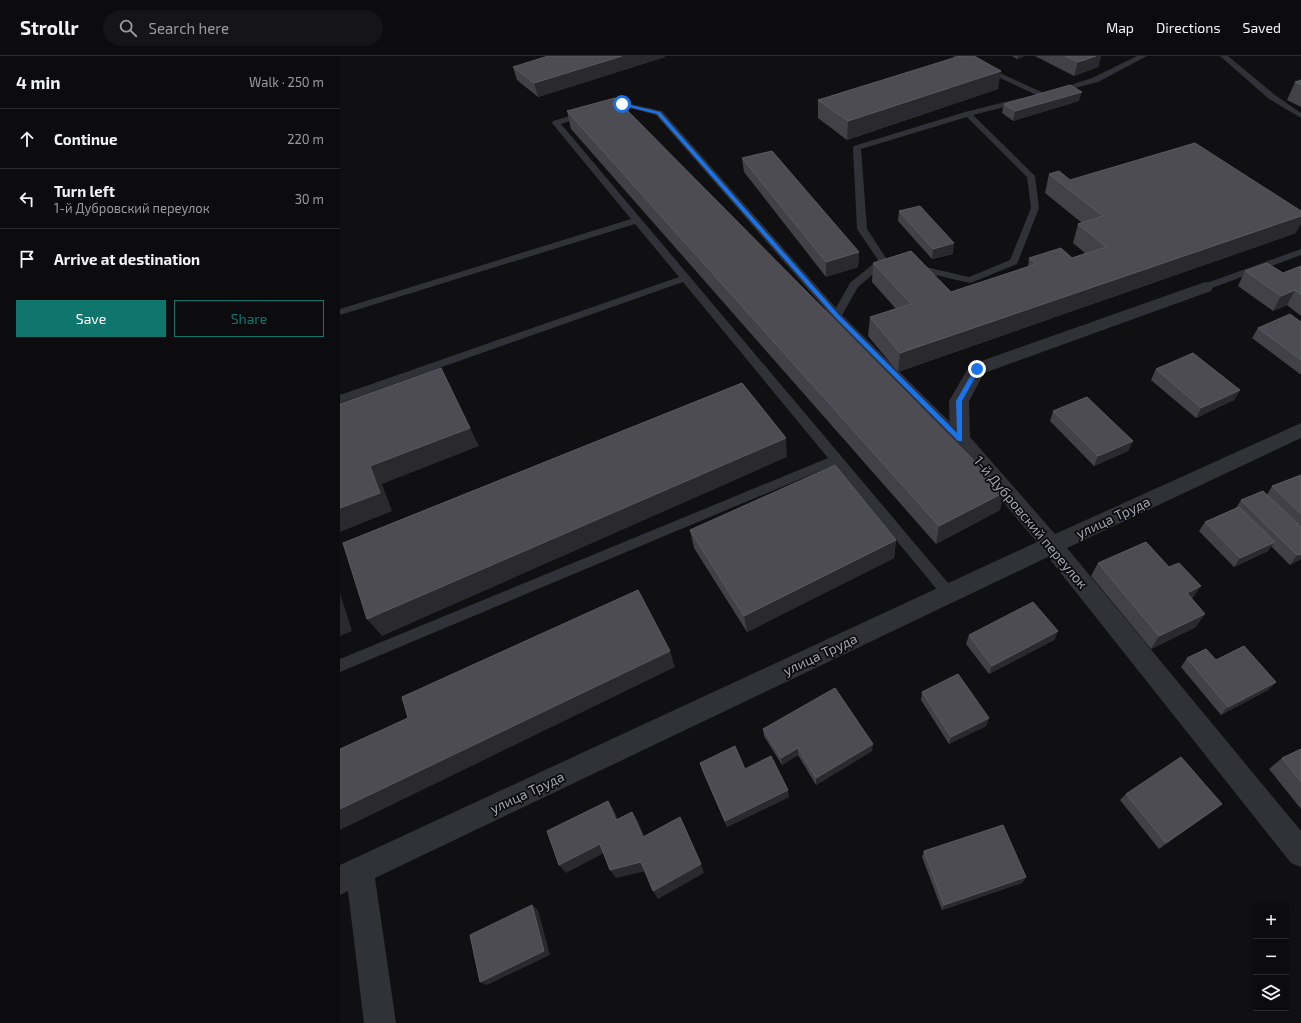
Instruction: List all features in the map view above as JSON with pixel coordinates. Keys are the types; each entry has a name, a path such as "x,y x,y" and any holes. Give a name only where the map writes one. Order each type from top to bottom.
{"street":[{"path":"960,439 959,401 977,369 1205,287"},
{"name":"улица Труда","path":"350,876 1052,545 1301,430"},
{"name":"1-й Дубровский переулок","path":"960,439 1052,545 1301,853"},
{"path":"350,876 380,1023"}],"lane":[{"path":"956,56 1042,94"},
{"path":"837,316 854,285 887,261 862,229 857,148 968,114 1095,80 1143,56"},
{"path":"1224,56 1272,97 1301,116"},
{"path":"949,594 556,123 622,104 659,113 837,316 960,439"},
{"path":"905,265 970,280 1014,262 1035,208 1031,176 968,114"},
{"path":"340,312 637,220"},
{"path":"1205,287 1301,252"},
{"path":"340,399 686,278"},
{"path":"340,666 836,459"}],"building":[{"path":"548,56 622,56 534,83 513,67"},
{"path":"960,56 974,56 1001,71 848,121 818,100"},
{"path":"1065,56 1096,56 1078,62"},
{"path":"1301,80 1301,85 1295,82"},
{"path":"1070,85 1082,92 1015,111 1004,104"},
{"path":"615,98 1005,492 939,526 567,111"},
{"path":"1195,143 1301,211 1301,216 900,353 870,317 911,304 873,263 911,251 951,292 1036,264 1029,258 1061,248 1072,258 1106,247 1078,224 1103,216 1049,174 1059,171 1070,180"},
{"path":"772,151 859,252 826,262 742,158"},
{"path":"920,206 954,243 933,249 899,211"},
{"path":"1267,263 1283,273 1301,266 1301,295 1295,290 1281,296 1245,271"},
{"path":"1290,314 1301,322 1301,360 1258,328"},
{"path":"1193,353 1240,390 1201,408 1156,369"},
{"path":"441,368 470,428 370,466 380,493 340,508 340,404"},
{"path":"742,383 786,438 367,619 343,543"},
{"path":"1087,397 1133,441 1098,456 1053,411"},
{"path":"835,465 896,540 744,616 690,530"},
{"path":"1301,475 1301,514 1272,486"},
{"path":"1263,491 1301,527 1301,554 1297,555 1241,500"},
{"path":"1239,507 1275,542 1240,558 1205,522"},
{"path":"1146,542 1169,567 1179,563 1201,586 1187,593 1205,614 1159,636 1098,563"},
{"path":"638,590 670,651 340,809 340,749 408,718 402,697"},
{"path":"1033,602 1058,631 992,666 969,635"},
{"path":"1244,646 1276,682 1228,707 1187,658 1206,649 1216,660"},
{"path":"958,674 989,718 951,737 922,692"},
{"path":"835,688 873,744 816,778 798,748 781,758 763,729"},
{"path":"735,746 745,769 771,756 788,790 725,821 700,763"},
{"path":"1301,749 1301,782 1282,758"},
{"path":"1181,757 1222,804 1166,843 1126,794"},
{"path":"608,801 616,820 632,812 643,837 680,817 701,864 653,891 641,862 610,870 600,844 559,865 547,831"},
{"path":"1003,825 1026,877 944,905 924,851"},
{"path":"532,905 544,951 480,982 470,935"}],"route":[{"path":"622,104 659,113 837,316 960,439 959,401 977,369"}]}
